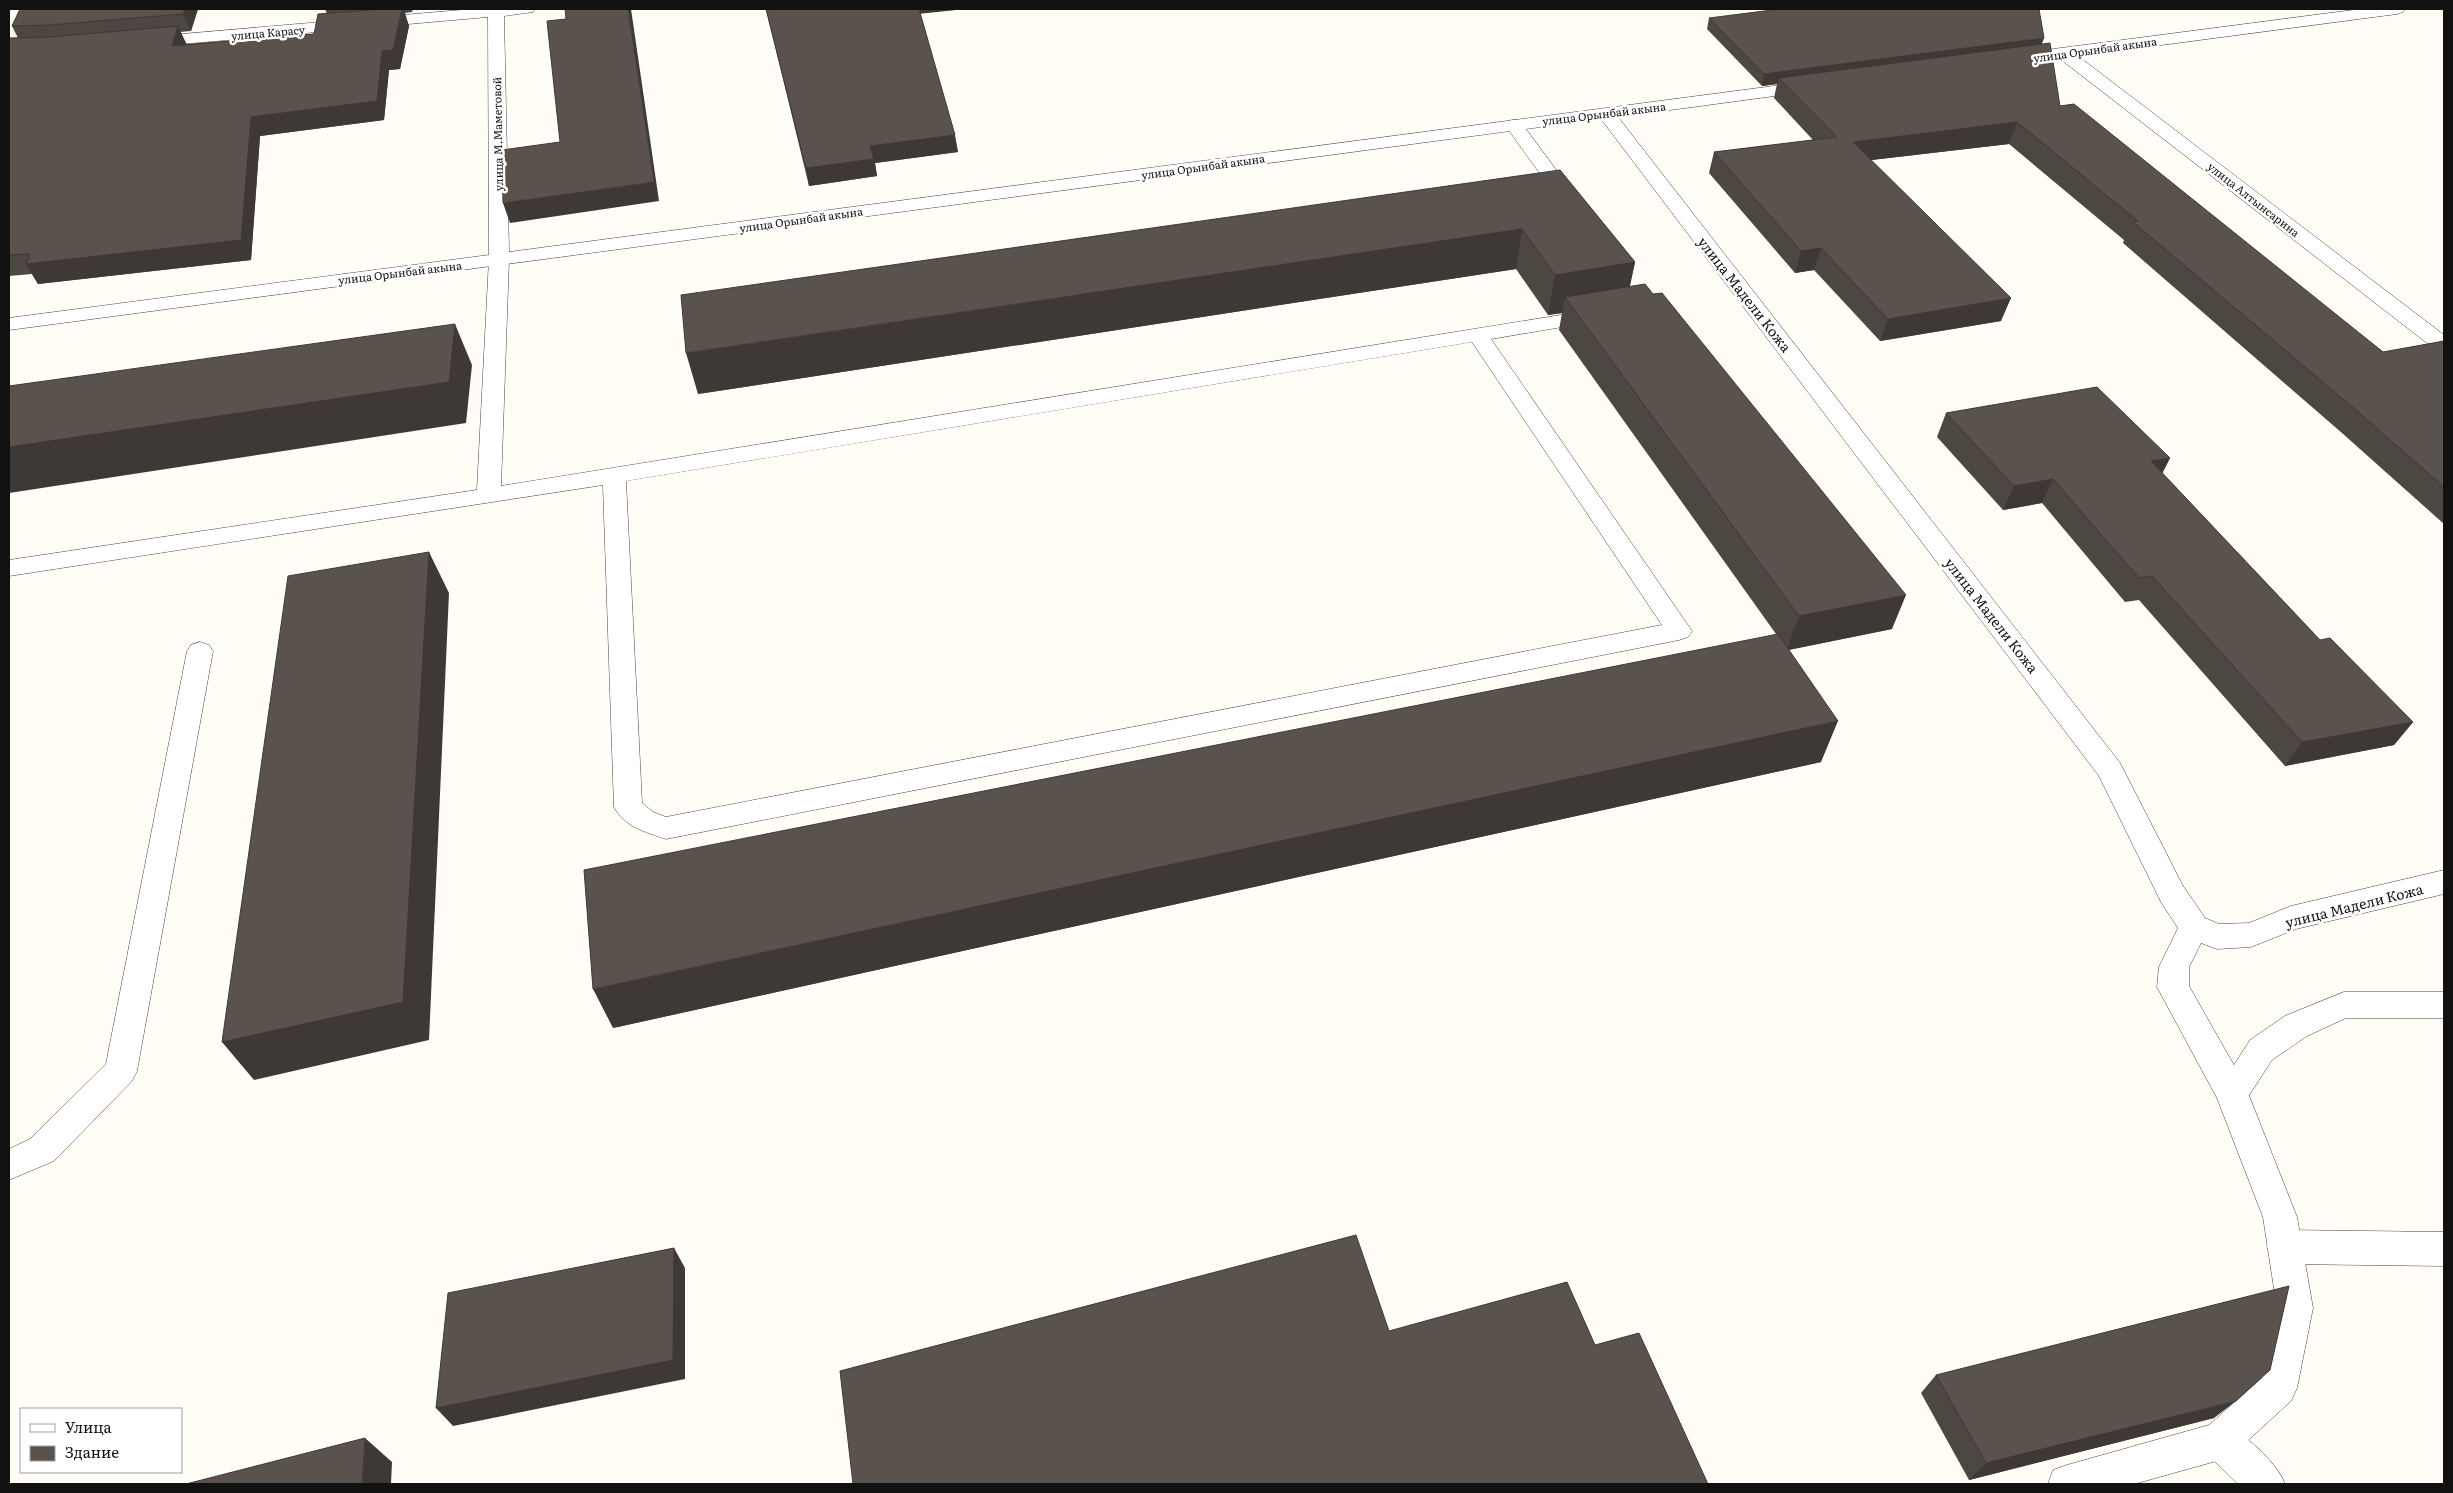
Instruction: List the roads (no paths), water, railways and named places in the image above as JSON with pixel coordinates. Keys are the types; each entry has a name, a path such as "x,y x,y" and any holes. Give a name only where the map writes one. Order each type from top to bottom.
{"street":[{"name":"улица Карасу","path":"128,44 527,9"},
{"name":"улица Орынбай акына","path":"1995,62 2397,9"},
{"name":"улица М.Маметовой","path":"489,496 499,260 496,11"},
{"name":"улица Алтынсарина","path":"2063,53 2444,345"},
{"name":"улица Орынбай акына","path":"9,324 1830,84"},
{"name":"улица Мадели Кожа","path":"1606,113 2110,770 2172,894 2194,927 2217,936 2251,934 2291,918 2444,882"},
{"path":"1514,125 1584,220"},
{"path":"9,568 489,496 1620,312"},
{"path":"614,476 628,807 642,820 666,828 1679,631 1478,335"},
{"path":"9,1165 42,1150 121,1071 200,651"},
{"path":"2067,1484 2220,1441 2278,1388 2295,1308 2280,1217 2232,1093 2173,987 2174,968 2194,927"},
{"path":"2232,1093 2261,1050 2296,1026 2344,1005 2444,1005"},
{"path":"2285,1247 2444,1249"},
{"path":"2220,1441 2266,1484"}]}
